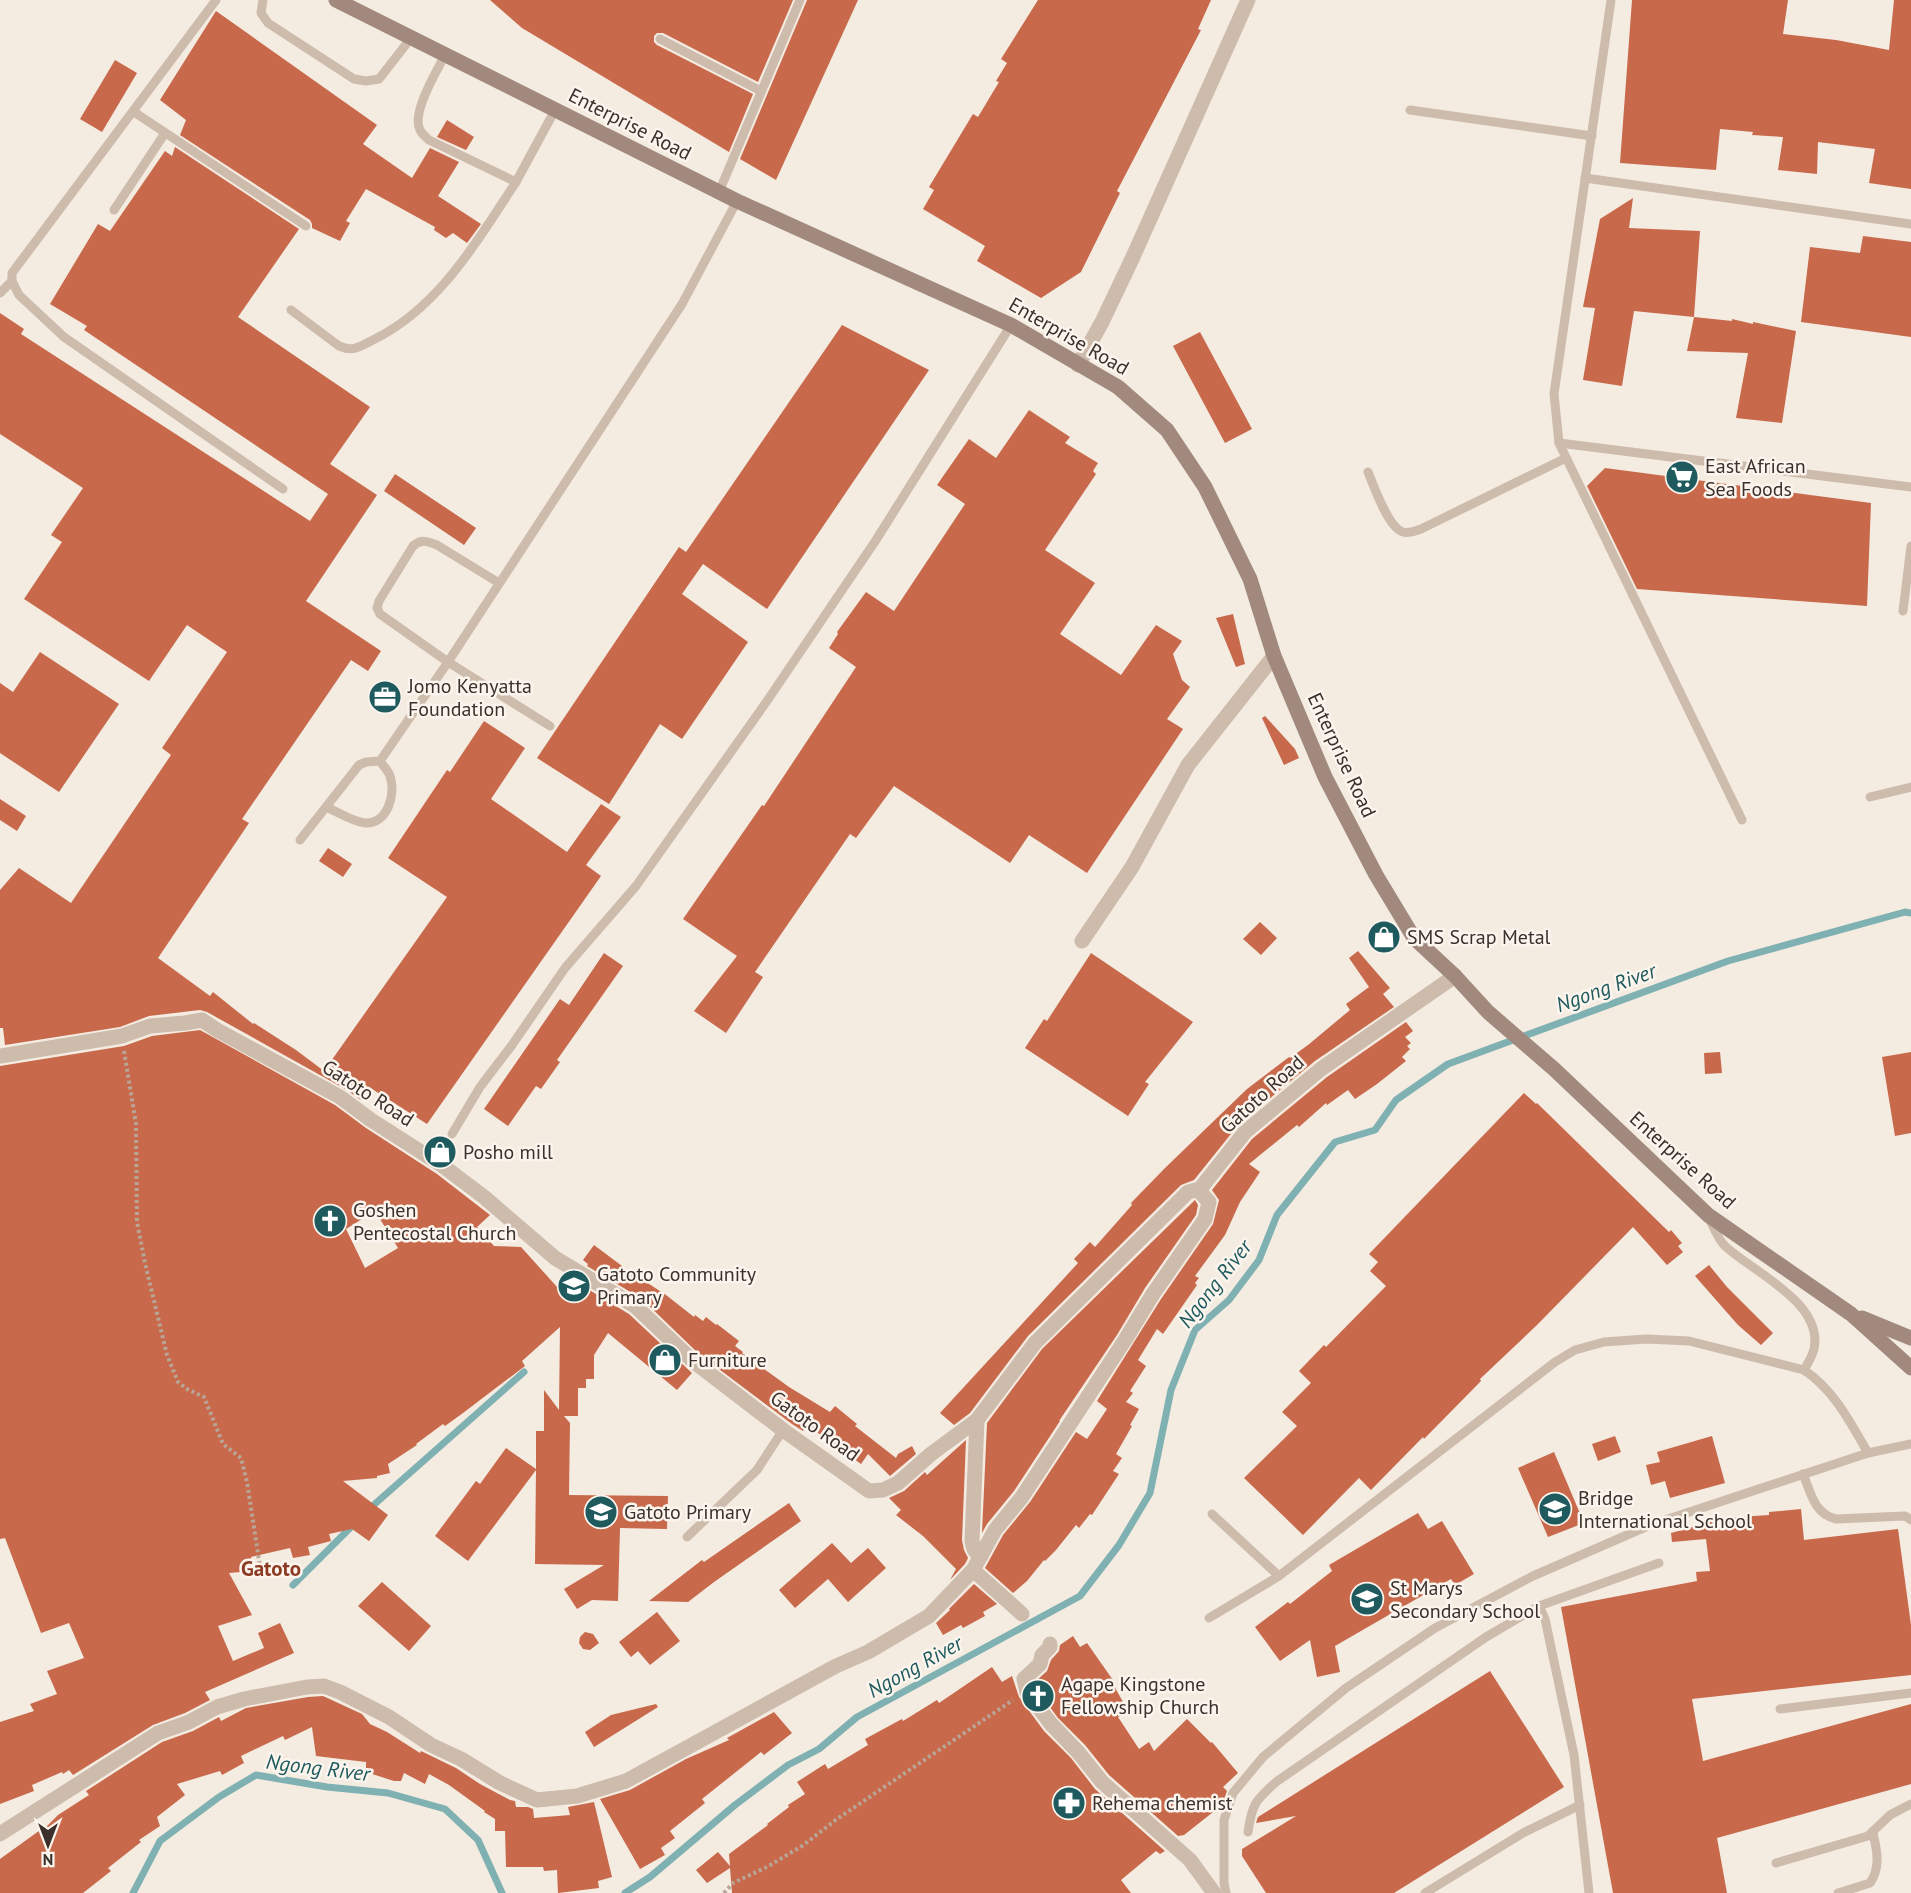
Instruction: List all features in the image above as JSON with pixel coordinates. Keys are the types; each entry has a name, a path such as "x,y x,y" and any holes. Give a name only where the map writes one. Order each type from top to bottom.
{"main road":[{"name":"Enterprise Road","path":"336,0 737,201 1011,325 1118,387 1167,430 1205,487 1250,579 1274,656 1325,777 1376,875 1414,938 1455,976 1488,1012 1554,1069 1708,1215 1851,1314 1911,1368"},
{"name":"Enterprise Road","path":"1851,1314 1911,1338"}],"street":[{"path":"1078,365 1102,322 1132,259 1248,0"},
{"path":"1082,941 1132,867 1188,765 1274,656"},
{"name":"Gatoto Road","path":"0,1056 122,1036 150,1026 202,1020 340,1097 371,1120 443,1166 484,1197 555,1258 635,1306 693,1361 783,1430 869,1491 877,1491 898,1482 977,1420 1035,1343 1188,1192 1200,1189 1245,1132 1321,1069 1455,976"},
{"path":"0,1834 158,1732 189,1722 217,1707 244,1699 307,1687 324,1686 340,1692 389,1717 431,1745 461,1759 500,1783 537,1800 577,1796 626,1781 836,1666 884,1643 929,1617 973,1570 985,1545 1022,1497 1153,1294 1205,1219 1209,1202 1200,1189"},
{"path":"977,1420 972,1540 973,1548 981,1556"},
{"path":"973,1570 1022,1614"},
{"path":"1050,1644 1042,1655 1040,1664 1024,1679 1027,1692 1051,1724 1102,1782 1190,1860 1214,1893"}],"lane":[{"path":"216,0 12,273 12,281 19,295 64,337 283,489"},
{"path":"263,0 261,13 268,23 354,79 366,81 378,79 411,38"},
{"path":"719,192 800,0"},
{"path":"1611,0 1554,394 1559,443 1742,820"},
{"path":"660,39 761,91"},
{"path":"445,55 421,106 418,120 420,130 429,140 516,182"},
{"path":"291,310 347,350 356,349 389,332 446,282 464,260 516,182 555,110"},
{"path":"1410,110 1592,136"},
{"path":"134,112 306,226"},
{"path":"114,210 165,134"},
{"path":"1586,178 1911,224"},
{"path":"380,761 448,662 682,304 737,201"},
{"path":"0,292 12,281"},
{"path":"452,1134 480,1087 565,968 636,886 767,701 876,540 1011,325"},
{"path":"1559,443 1911,487"},
{"path":"1368,472 1389,519 1402,532 1410,533 1421,530 1566,458"},
{"path":"499,583 437,545 426,541 418,542 413,546 378,601 377,608 380,614 448,662 550,726"},
{"path":"1903,611 1911,546"},
{"path":"300,840 359,765 380,761"},
{"path":"326,807 360,822 371,822 381,818 388,809 392,785 390,775 380,761"},
{"path":"1870,797 1911,787"},
{"path":"1708,1215 1723,1244 1785,1291 1806,1315 1812,1325 1814,1347 1812,1357 1804,1370"},
{"path":"1209,1618 1279,1576 1555,1362 1575,1350 1604,1342 1646,1339 1689,1341 1804,1370 1819,1380 1838,1403 1868,1453"},
{"path":"687,1537 757,1470 783,1430"},
{"path":"1226,1893 1224,1820 1233,1793 1263,1757 1346,1688 1435,1629 1533,1576 1650,1525 1868,1453 1911,1444"},
{"path":"1803,1474 1818,1510 1827,1517 1836,1519 1905,1516 1911,1520"},
{"path":"1212,1514 1279,1576"},
{"path":"1248,1832 1253,1806 1276,1782 1486,1637 1539,1606 1659,1563"},
{"path":"1539,1606 1545,1619 1570,1735 1589,1893"},
{"path":"1780,1709 1911,1693"},
{"path":"1776,1863 1868,1836 1890,1815 1911,1804"},
{"path":"1430,1892 1523,1833 1580,1805"},
{"path":"1838,1893 1870,1883 1875,1876 1878,1853 1873,1833"}],"path":[{"path":"122,1036 136,1124 137,1222 167,1355 178,1382 204,1397 223,1444 241,1458 261,1573"},
{"path":"724,1893 733,1883 767,1867 802,1846 837,1819 1027,1692"}],"building":[{"path":"490,0 793,0 758,82 663,33 657,33 654,36 654,42 657,45 753,94 729,152 522,28"},
{"path":"807,0 858,0 776,180 740,159"},
{"path":"1038,0 1211,0 1198,29 1201,30 1117,191 1120,193 1081,272 1041,298 977,261 985,246 923,209 934,190 929,187 973,114 978,117 999,82 996,81 1007,63 1001,59"},
{"path":"1632,0 1788,0 1783,34 1836,40 1889,50 1894,0 1911,0 1911,189 1869,183 1875,149 1818,142 1817,174 1778,170 1783,137 1752,135 1753,132 1720,129 1716,170 1620,163"},
{"path":"216,11 377,125 363,144 412,178 430,148 459,162 438,196 481,224 467,243 453,233 446,238 434,230 435,227 366,189 346,221 350,223 340,241 312,228 310,220 180,135 186,120 160,100"},
{"path":"115,60 137,73 102,132 80,119"},
{"path":"447,120 474,137 466,150 437,137"},
{"path":"175,147 299,229 238,317 370,407 330,464 377,495 306,601 381,651 368,671 351,660 242,819 249,823 158,958 210,996 213,992 253,1024 296,1050 324,1071 447,897 388,858 447,770 450,772 484,721 525,748 491,799 567,852 601,804 621,817 586,865 601,876 427,1124 369,1087 361,1100 200,1010 149,1016 120,1027 5,1045 3,1028 0,1028 0,890 19,868 71,903 171,755 162,748 227,652 187,625 149,681 24,599 62,542 51,535 83,488 0,434 0,313 24,329 21,334 310,521 328,494 84,330 87,326 50,304 98,224 110,231 165,151 172,156"},
{"path":"1633,198 1629,228 1700,231 1694,317 1634,311 1622,386 1583,380 1595,308 1583,307 1600,219"},
{"path":"1863,236 1911,242 1911,337 1801,322 1810,247 1860,253"},
{"path":"1694,317 1732,321 1732,319 1796,331 1782,423 1736,418 1748,353 1687,351"},
{"path":"842,325 929,370 767,609 703,564 682,594 748,642 682,739 660,724 609,804 537,758 679,547 686,552"},
{"path":"1200,332 1252,429 1225,443 1173,346"},
{"path":"1029,410 1070,437 1065,443 1098,463 1093,471 1096,474 1045,550 1095,583 1060,634 1121,675 1156,625 1182,641 1173,654 1182,680 1190,687 1167,719 1183,729 1087,873 1029,835 1010,863 894,786 856,838 850,834 755,972 763,977 726,1033 694,1011 737,956 683,919 762,805 764,806 856,667 829,648 837,632 866,592 894,611 965,504 937,485 969,439 996,458"},
{"path":"1605,468 1871,503 1867,606 1637,589 1587,486"},
{"path":"395,474 476,528 464,545 384,491"},
{"path":"1233,614 1245,664 1236,667 1216,618"},
{"path":"40,652 119,704 59,792 0,753 0,683 13,692"},
{"path":"1265,716 1295,749 1299,758 1284,765 1262,718"},
{"path":"0,799 26,816 17,831 0,820"},
{"path":"328,848 352,864 343,877 319,861"},
{"path":"1260,922 1277,938 1261,955 1243,939"},
{"path":"1358,951 1390,988 1383,994 1394,1007 1315,1061 1239,1124 1194,1180 1181,1185 1028,1336 970,1413 954,1425 940,1413 1078,1263 1074,1259 1090,1242 1095,1247 1132,1205 1131,1203 1165,1168 1247,1089 1308,1045 1350,1010 1346,1004 1369,987 1349,958"},
{"path":"604,953 623,966 557,1060 560,1062 541,1089 536,1086 508,1126 484,1109 560,999 569,1005"},
{"path":"1091,953 1193,1022 1145,1082 1149,1084 1128,1116 1025,1048 1044,1019 1047,1021"},
{"path":"1406,1022 1413,1031 1405,1037 1411,1043 1407,1046 1410,1049 1402,1057 1406,1061 1355,1099 1348,1090 1327,1105 1326,1103 1299,1127 1297,1125 1249,1164 1260,1172 1240,1202 1225,1235 1195,1276 1199,1278 1195,1283 1197,1285 1163,1334 1157,1329 1138,1360 1146,1366 1130,1391 1133,1393 1126,1402 1139,1409 1116,1454 1122,1458 1113,1471 1119,1474 1092,1515 1090,1514 1079,1528 1076,1525 1056,1550 1013,1593 985,1568 1003,1535 1030,1502 1076,1432 1087,1439 1107,1409 1097,1401 1161,1299 1213,1224 1219,1200 1212,1190 1252,1139 1327,1077"},
{"path":"200,1030 335,1105 437,1174 490,1215 477,1227 494,1246 521,1247 567,1298 576,1282 629,1314 692,1373 677,1390 608,1333 594,1355 594,1379 586,1379 586,1388 578,1388 578,1416 564,1416 570,1423 569,1495 668,1496 667,1529 620,1528 618,1601 592,1600 577,1609 564,1589 604,1565 535,1564 536,1470 468,1561 435,1536 476,1481 480,1484 506,1448 536,1469 536,1431 544,1431 544,1390 559,1410 560,1327 522,1361 525,1366 445,1426 443,1424 388,1464 390,1473 377,1476 377,1478 343,1481 388,1515 369,1541 352,1529 329,1534 331,1541 308,1547 310,1555 293,1558 290,1548 251,1557 252,1571 229,1573 252,1615 218,1626 233,1661 264,1648 258,1633 280,1623 294,1653 205,1692 210,1700 185,1713 153,1725 73,1775 69,1770 63,1774 62,1772 32,1785 34,1791 0,1804 0,1722 34,1711 30,1704 57,1694 47,1671 84,1658 69,1623 41,1633 5,1538 0,1539 0,1066 124,1046 152,1036","holes":["375,1211 398,1248 365,1268 346,1229"]},
{"path":"1720,1052 1722,1073 1705,1074 1704,1053"},
{"path":"1911,1052 1911,1133 1895,1136 1882,1057"},
{"path":"1524,1093 1669,1232 1671,1230 1682,1243 1678,1246 1683,1252 1667,1265 1633,1227 1371,1490 1359,1478 1303,1535 1244,1478 1297,1426 1282,1412 1311,1383 1299,1371 1386,1286 1370,1271 1378,1262 1369,1254"},
{"path":"1195,1200 1198,1205 1196,1215 1145,1288 1117,1335 1014,1491 982,1533 987,1423 1042,1349"},
{"path":"594,1245 694,1317 695,1315 703,1321 706,1317 717,1324 739,1341 735,1346 742,1353 789,1387 830,1412 835,1406 857,1424 855,1426 896,1458 898,1454 912,1446 916,1454 890,1476 868,1454 861,1464 807,1425 803,1431 792,1424 699,1354 642,1299 587,1266 588,1264 583,1260"},
{"path":"1709,1265 1727,1287 1773,1333 1761,1345 1738,1325 1695,1276"},
{"path":"1615,1436 1621,1452 1598,1461 1592,1444"},
{"path":"1712,1436 1725,1483 1670,1498 1665,1481 1651,1485 1646,1465 1660,1462 1657,1452"},
{"path":"966,1440 962,1540 968,1558 950,1580 956,1569 923,1536 896,1515 901,1510 889,1498 904,1491 925,1472 927,1475"},
{"path":"1554,1452 1584,1523 1548,1537 1518,1468"},
{"path":"789,1503 801,1521 688,1602 649,1601 702,1560 704,1562"},
{"path":"1801,1509 1804,1540 1898,1529 1911,1625 1911,1675 1692,1699 1703,1761 1911,1704 1911,1784 1717,1838 1727,1893 1613,1893 1561,1607 1697,1581 1696,1572 1710,1571 1706,1539 1672,1542 1671,1533 1725,1518 1769,1515 1769,1512"},
{"path":"1418,1513 1428,1529 1442,1521 1474,1574 1455,1585 1451,1579 1335,1646 1340,1672 1317,1677 1310,1640 1280,1661 1255,1627 1288,1602 1290,1604 1332,1571 1329,1565"},
{"path":"832,1543 851,1563 868,1548 886,1568 848,1602 828,1579 795,1608 779,1590"},
{"path":"382,1582 431,1626 409,1651 358,1606"},
{"path":"974,1584 997,1604 983,1612 985,1616 963,1628 961,1625 943,1635 936,1623"},
{"path":"657,1612 680,1641 650,1665 638,1651 631,1657 619,1642"},
{"path":"585,1632 593,1634 599,1643 590,1650 583,1649 579,1643 580,1637"},
{"path":"1073,1636 1080,1647 1087,1643 1115,1683 1113,1684 1128,1711 1118,1717 1139,1749 1149,1742 1154,1751 1187,1719 1212,1742 1238,1773 1223,1787 1227,1791 1222,1805 1184,1835 1178,1836 1109,1775 1085,1745 1058,1718 1036,1688 1035,1682 1047,1671 1060,1645"},
{"path":"992,1667 1002,1682 1012,1676 1019,1697 1044,1731 1071,1758 1095,1789 1165,1851 1160,1854 1156,1851 1121,1880 1131,1893 732,1893 730,1868 707,1883 696,1870 718,1852 730,1866 729,1854 768,1825 789,1807 788,1805 805,1794 797,1782 825,1764 828,1769 868,1745 865,1739 902,1719 903,1721 937,1700 939,1703"},
{"path":"1490,1671 1564,1787 1394,1893 1266,1893 1242,1856 1242,1849 1296,1816 1256,1823 1258,1817"},
{"path":"323,1696 362,1714 370,1724 420,1753 421,1751 456,1768 480,1784 515,1801 516,1807 533,1809 534,1818 570,1815 568,1807 594,1802 612,1877 598,1881 599,1888 558,1893 557,1870 544,1871 543,1867 506,1867 505,1831 495,1831 495,1819 449,1785 429,1774 425,1784 404,1773 401,1781 394,1781 366,1772 366,1762 316,1756 312,1727 285,1740 283,1736 241,1756 244,1763 222,1775 220,1771 177,1784 185,1795 157,1817 160,1826 139,1840 141,1842 108,1868 111,1871 83,1893 0,1893 0,1859 44,1829 58,1815 89,1795 86,1791 162,1742 193,1731 219,1717 221,1721 246,1708"},
{"path":"656,1704 658,1707 594,1747 585,1732 611,1715"},
{"path":"774,1712 792,1733 764,1755 761,1752 702,1799 705,1803 670,1831 675,1838 661,1848 665,1855 640,1869 600,1799 630,1790 686,1759 729,1740 727,1738"}],"waterway":[{"name":"Ngong River","path":"625,1893 650,1877 735,1805 788,1765 819,1749 857,1717 1080,1596 1119,1545 1150,1493 1171,1390 1195,1330 1229,1300 1259,1260 1277,1215 1335,1142 1375,1130 1396,1100 1448,1064 1728,961 1905,912 1911,913"},
{"path":"368,1510 524,1372"},
{"path":"293,1585 354,1524"},
{"name":"Ngong River","path":"133,1893 160,1841 219,1797 256,1775 327,1787 388,1793 445,1809 478,1840 502,1893"}],"place":[{"name":"East African Sea Foods","path":"1682,477"},
{"name":"Jomo Kenyatta Foundation","path":"385,697"},
{"name":"SMS Scrap Metal","path":"1384,937"},
{"name":"Posho mill","path":"440,1152"},
{"name":"Goshen Pentecostal Church","path":"330,1221"},
{"name":"Gatoto Community Primary","path":"574,1286"},
{"name":"Furniture","path":"665,1360"},
{"name":"Bridge International School","path":"1555,1509"},
{"name":"Gatoto Primary","path":"601,1512"},
{"name":"St Marys Secondary School","path":"1367,1599"},
{"name":"Agape Kingstone Fellowship Church","path":"1038,1696"},
{"name":"Rehema chemist","path":"1069,1803"}],"district":[{"name":"Gatoto","path":"271,1569"}]}
